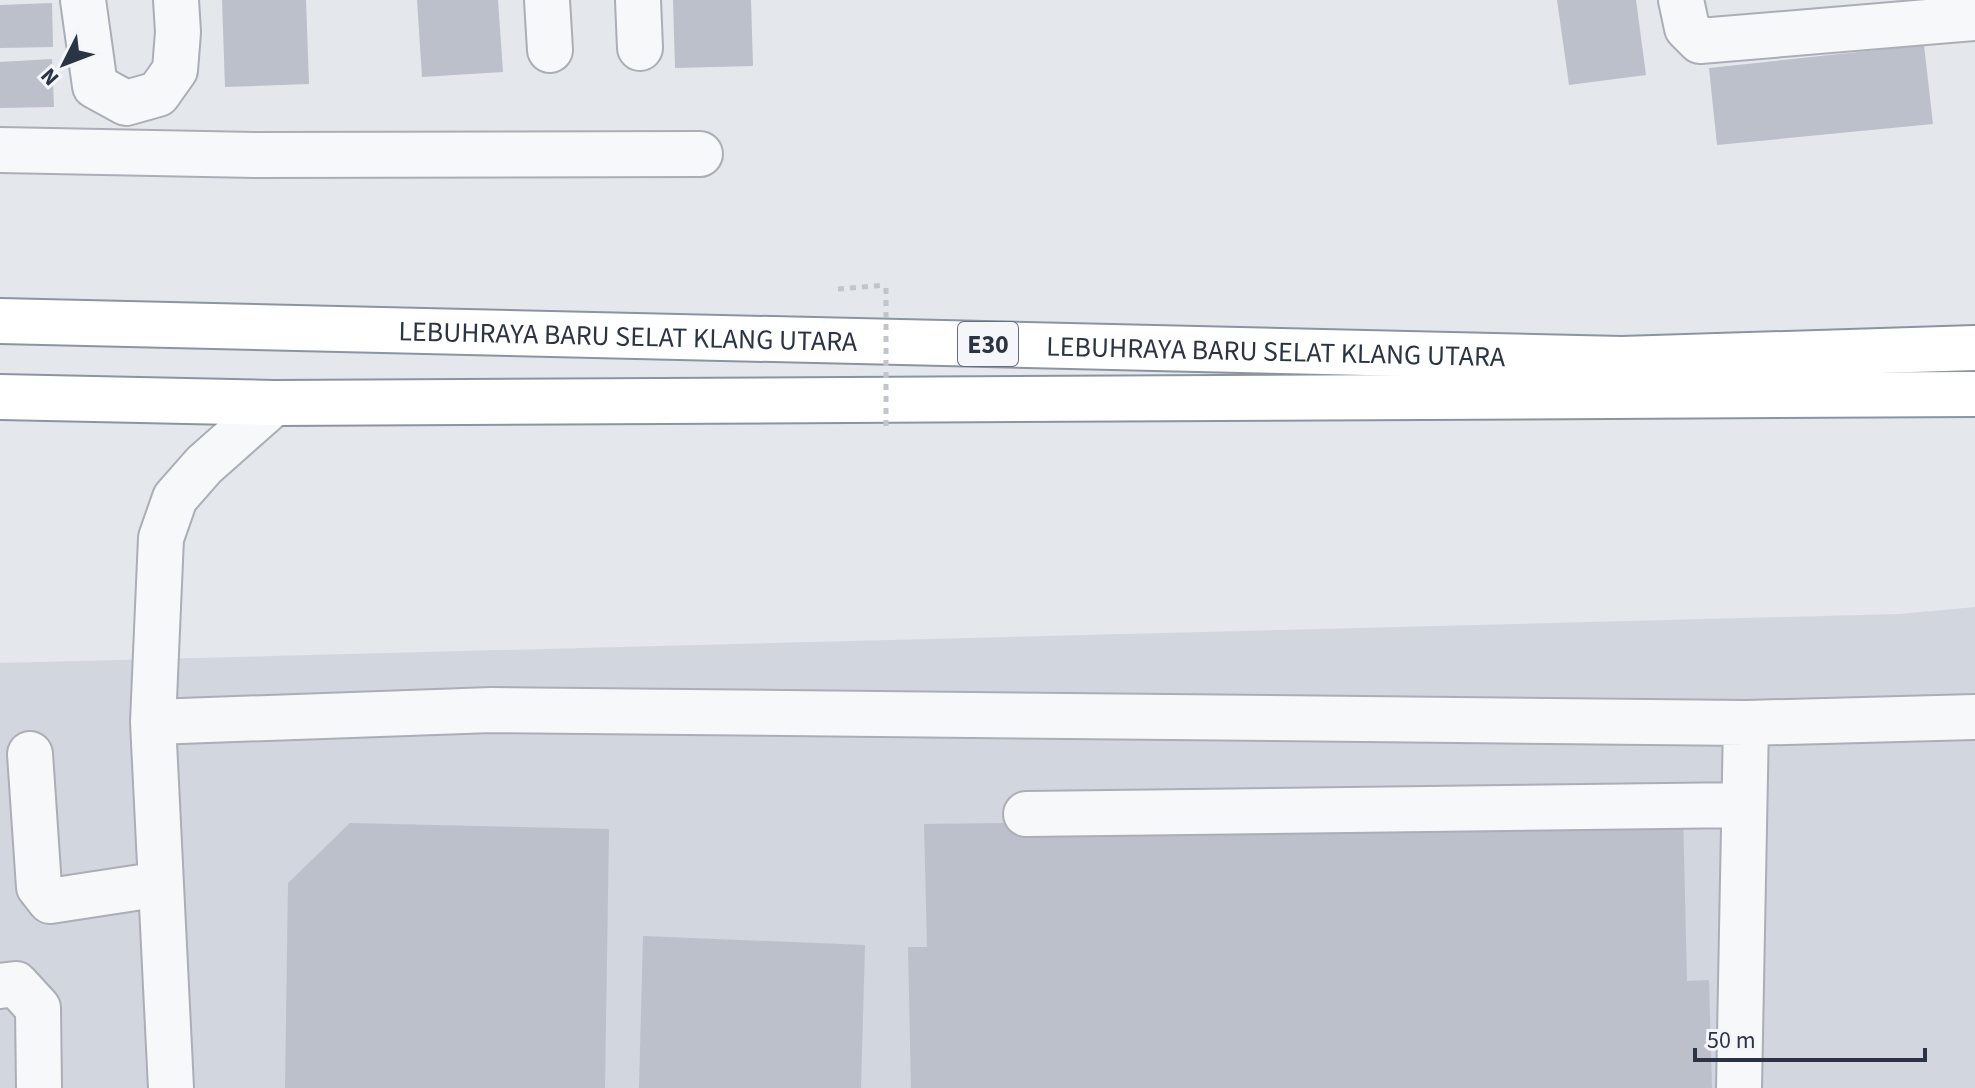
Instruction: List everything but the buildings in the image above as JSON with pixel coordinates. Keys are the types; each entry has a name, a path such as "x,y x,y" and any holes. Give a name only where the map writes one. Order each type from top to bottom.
{"highway":[{"name":"LEBUHRAYA BARU SELAT KLANG UTARA","path":"0,321 1622,359 1975,348"},
{"name":"LEBUHRAYA BARU SELAT KLANG UTARA","path":"0,397 274,403 1975,394"}],"street":[{"path":"83,0 95,86 126,103 158,94 175,70 178,32 176,0"},
{"path":"547,0 550,50"},
{"path":"638,0 640,48"},
{"path":"1681,0 1687,28 1700,41 1975,18"},
{"path":"0,150 255,155 700,154"},
{"path":"171,1088 153,722 161,538 175,498 204,465 274,403"},
{"path":"153,722 508,710 1746,723 1975,717"},
{"path":"1739,1088 1746,723"},
{"path":"30,754 39,887 50,901 161,884"},
{"path":"1026,814 1744,805"},
{"path":"0,986 16,984 38,1008 39,1088"}],"path":[{"path":"838,289 886,285 886,426"}],"shaded area":[{"path":"1975,607 1975,1088 0,1088 0,663 1900,614"}]}
